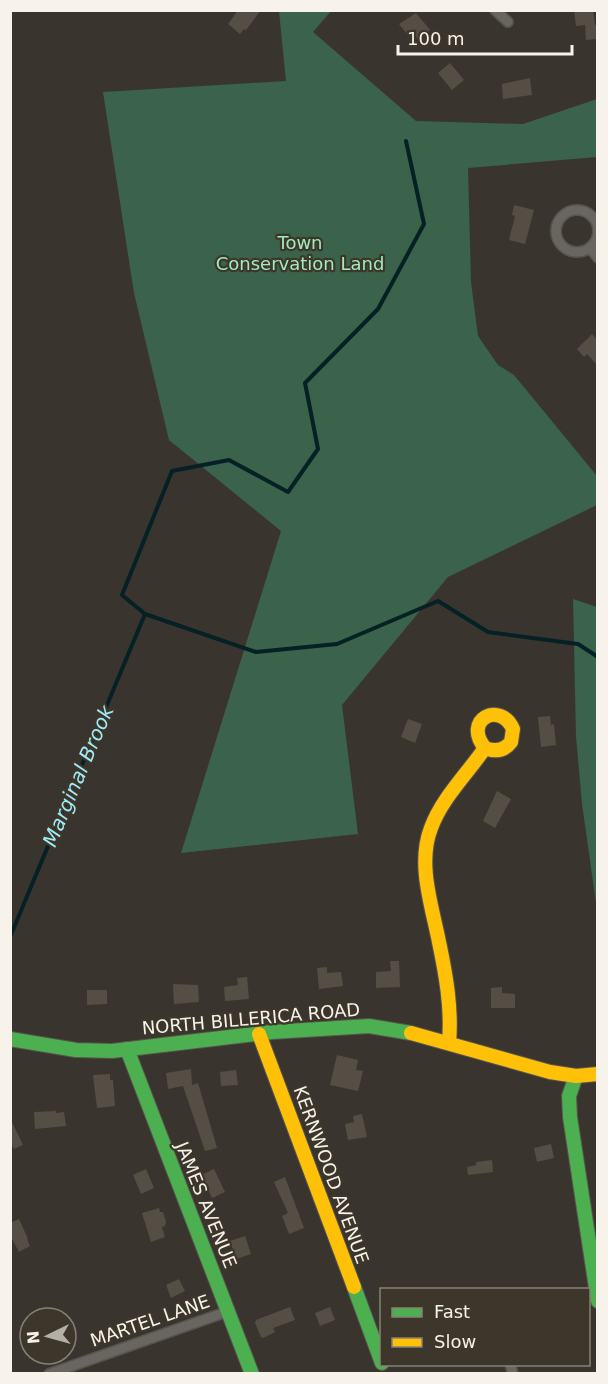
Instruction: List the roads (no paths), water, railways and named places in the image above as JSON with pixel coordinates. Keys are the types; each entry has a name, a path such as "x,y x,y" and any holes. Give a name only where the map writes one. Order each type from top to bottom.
{"street":[{"path":"495,10 508,22"},
{"path":"575,211 588,214 593,218 597,230 594,243 590,248 583,251 569,251 559,242 556,228 563,216 575,211"},
{"path":"590,248 597,258"},
{"path":"449,1043 451,1028 449,1003 425,872 425,846 430,827 437,814 485,748"},
{"name":"NORTH BILLERICA ROAD","path":"10,1039 76,1050 127,1049 259,1034 369,1026 404,1031 550,1072 576,1076 597,1074"},
{"name":"KERNWOOD AVENUE","path":"259,1034 380,1359"},
{"name":"JAMES AVENUE","path":"127,1049 252,1374"},
{"path":"576,1076 569,1096 570,1117 597,1301"},
{"name":"MARTEL LANE","path":"49,1374 229,1311"}],"waterway":[{"path":"406,141 424,224 378,309 305,383 318,449 288,492 229,460 172,471 122,595 145,614 256,652 337,644 438,601 488,632 578,644 598,657"},
{"name":"Marginal Brook","path":"10,937 145,614"}],"park label":[{"name":"Town Conservation Land","path":"300,253"}]}
